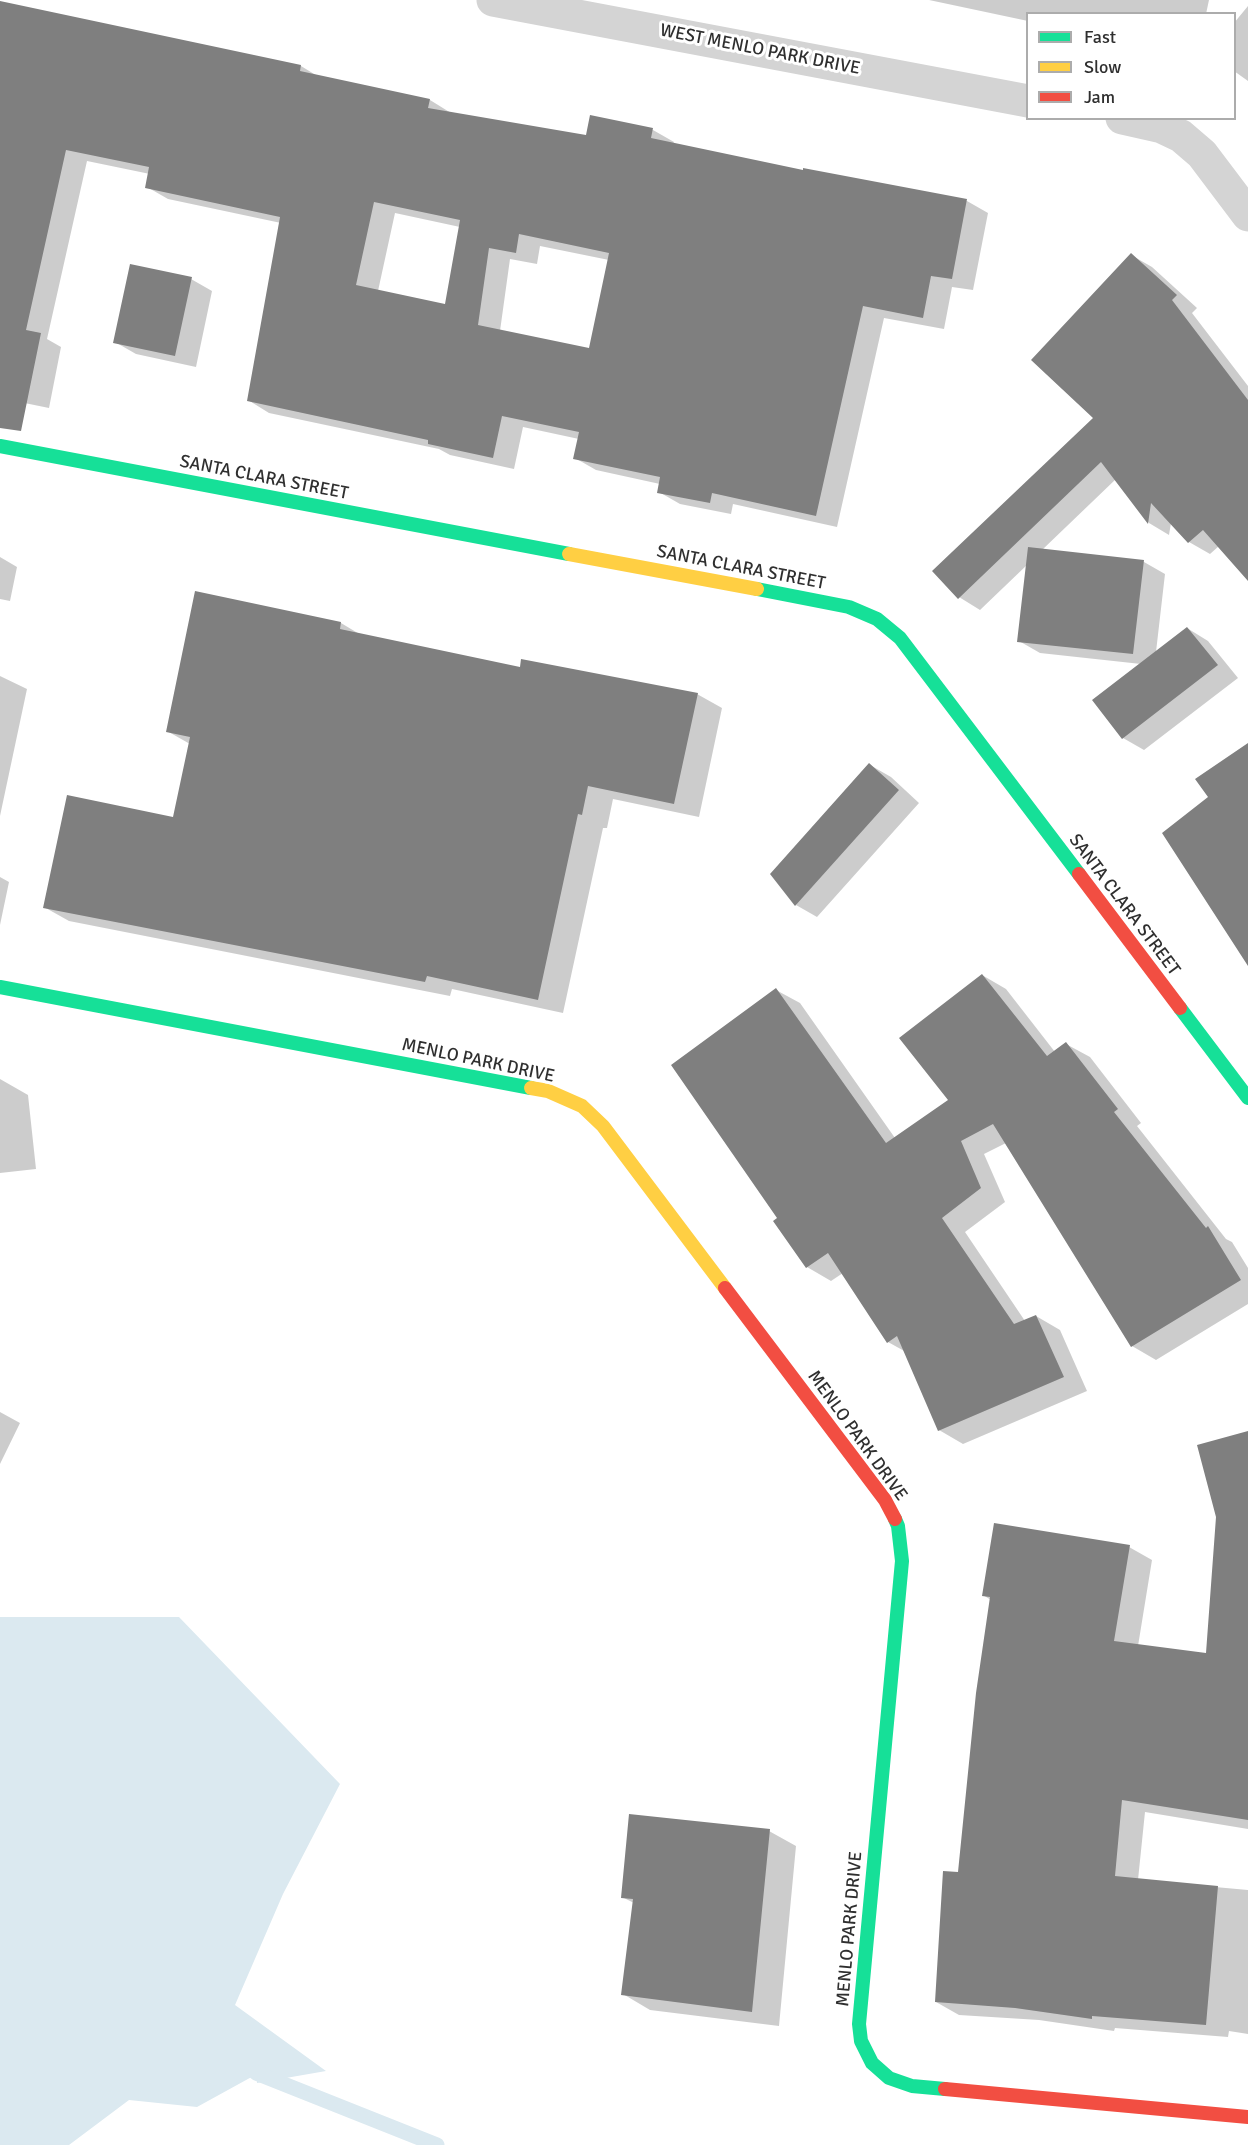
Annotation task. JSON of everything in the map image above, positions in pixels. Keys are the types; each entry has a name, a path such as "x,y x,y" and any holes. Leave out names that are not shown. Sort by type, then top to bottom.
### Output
{"street":[{"name":"WEST MENLO PARK DRIVE","path":"493,0 1026,101"},
{"path":"1131,120 1162,127 1182,136 1202,154 1248,215"},
{"name":"SANTA CLARA STREET","path":"0,446 849,607 877,619 900,638 1248,1098"},
{"name":"MENLO PARK DRIVE","path":"0,987 548,1091 582,1106 603,1126 885,1500 898,1526 902,1561 859,2024 861,2041 872,2063 889,2078 912,2086 1248,2117"}],"shaded area":[{"path":"0,1617 179,1617 340,1784 283,1894 235,2005 326,2071 257,2083 257,2074 197,2107 129,2100 69,2145 0,2145"}],"building":[{"path":"0,1 301,65 300,71 430,99 428,108 586,135 590,115 653,128 651,138 803,170 803,168 967,199 952,279 931,276 923,318 863,306 816,516 712,493 710,503 657,493 660,477 573,459 579,432 502,416 493,458 428,444 428,440 247,401 280,217 145,188 149,167 66,150 26,330 41,333 21,431 0,428","holes":["374,202 460,220 445,304 356,285","519,234 609,253 589,348 478,325 489,248 516,253"]},
{"path":"1131,253 1177,295 1172,300 1248,400 1248,581 1203,530 1188,543 1151,503 1148,524 1101,462 958,599 932,571 1093,418 1031,360"},
{"path":"130,264 192,277 175,356 113,343"},
{"path":"1028,547 1144,560 1133,654 1017,642"},
{"path":"195,591 341,622 340,629 520,667 521,659 698,693 674,804 588,786 582,815 578,814 538,1000 427,976 425,982 43,908 67,795 173,817 190,737 166,732"},
{"path":"1187,627 1218,665 1122,739 1092,700"},
{"path":"1248,743 1248,966 1162,833 1208,797 1195,779"},
{"path":"869,763 899,790 795,906 770,874"},
{"path":"982,974 1047,1056 1066,1042 1118,1109 1114,1112 1206,1228 1208,1226 1241,1280 1131,1347 993,1124 961,1141 981,1188 942,1218 1014,1324 1036,1315 1064,1377 938,1431 897,1336 887,1343 828,1253 806,1268 773,1221 777,1218 671,1065 776,988 886,1143 948,1100 899,1038"},
{"path":"1248,1431 1248,1820 1122,1800 1115,1876 1218,1886 1206,2025 1092,2016 1092,2019 1015,2008 935,2002 943,1871 958,1872 976,1693 990,1597 982,1596 994,1523 1130,1545 1114,1641 1206,1653 1216,1517 1197,1445"},
{"path":"629,1814 770,1829 752,2012 621,1995 633,1899 621,1898"}],"waterway":[{"path":"256,2073 437,2145"}],"traffic: fast":[{"path":"0,446 569,554"},
{"path":"757,589 849,607 877,619 900,638 1079,874"},
{"path":"0,987 531,1088"},
{"path":"1180,1008 1248,1098"},
{"path":"895,1519 898,1526 902,1561 859,2024 861,2041 872,2063 889,2078 912,2086 945,2089"}],"traffic: slow":[{"path":"569,554 757,589"},
{"path":"531,1088 548,1091 582,1106 603,1126 725,1288"}],"traffic: jam":[{"path":"1079,874 1180,1008"},
{"path":"725,1288 885,1500 895,1519"},
{"path":"945,2089 1248,2117"}]}
